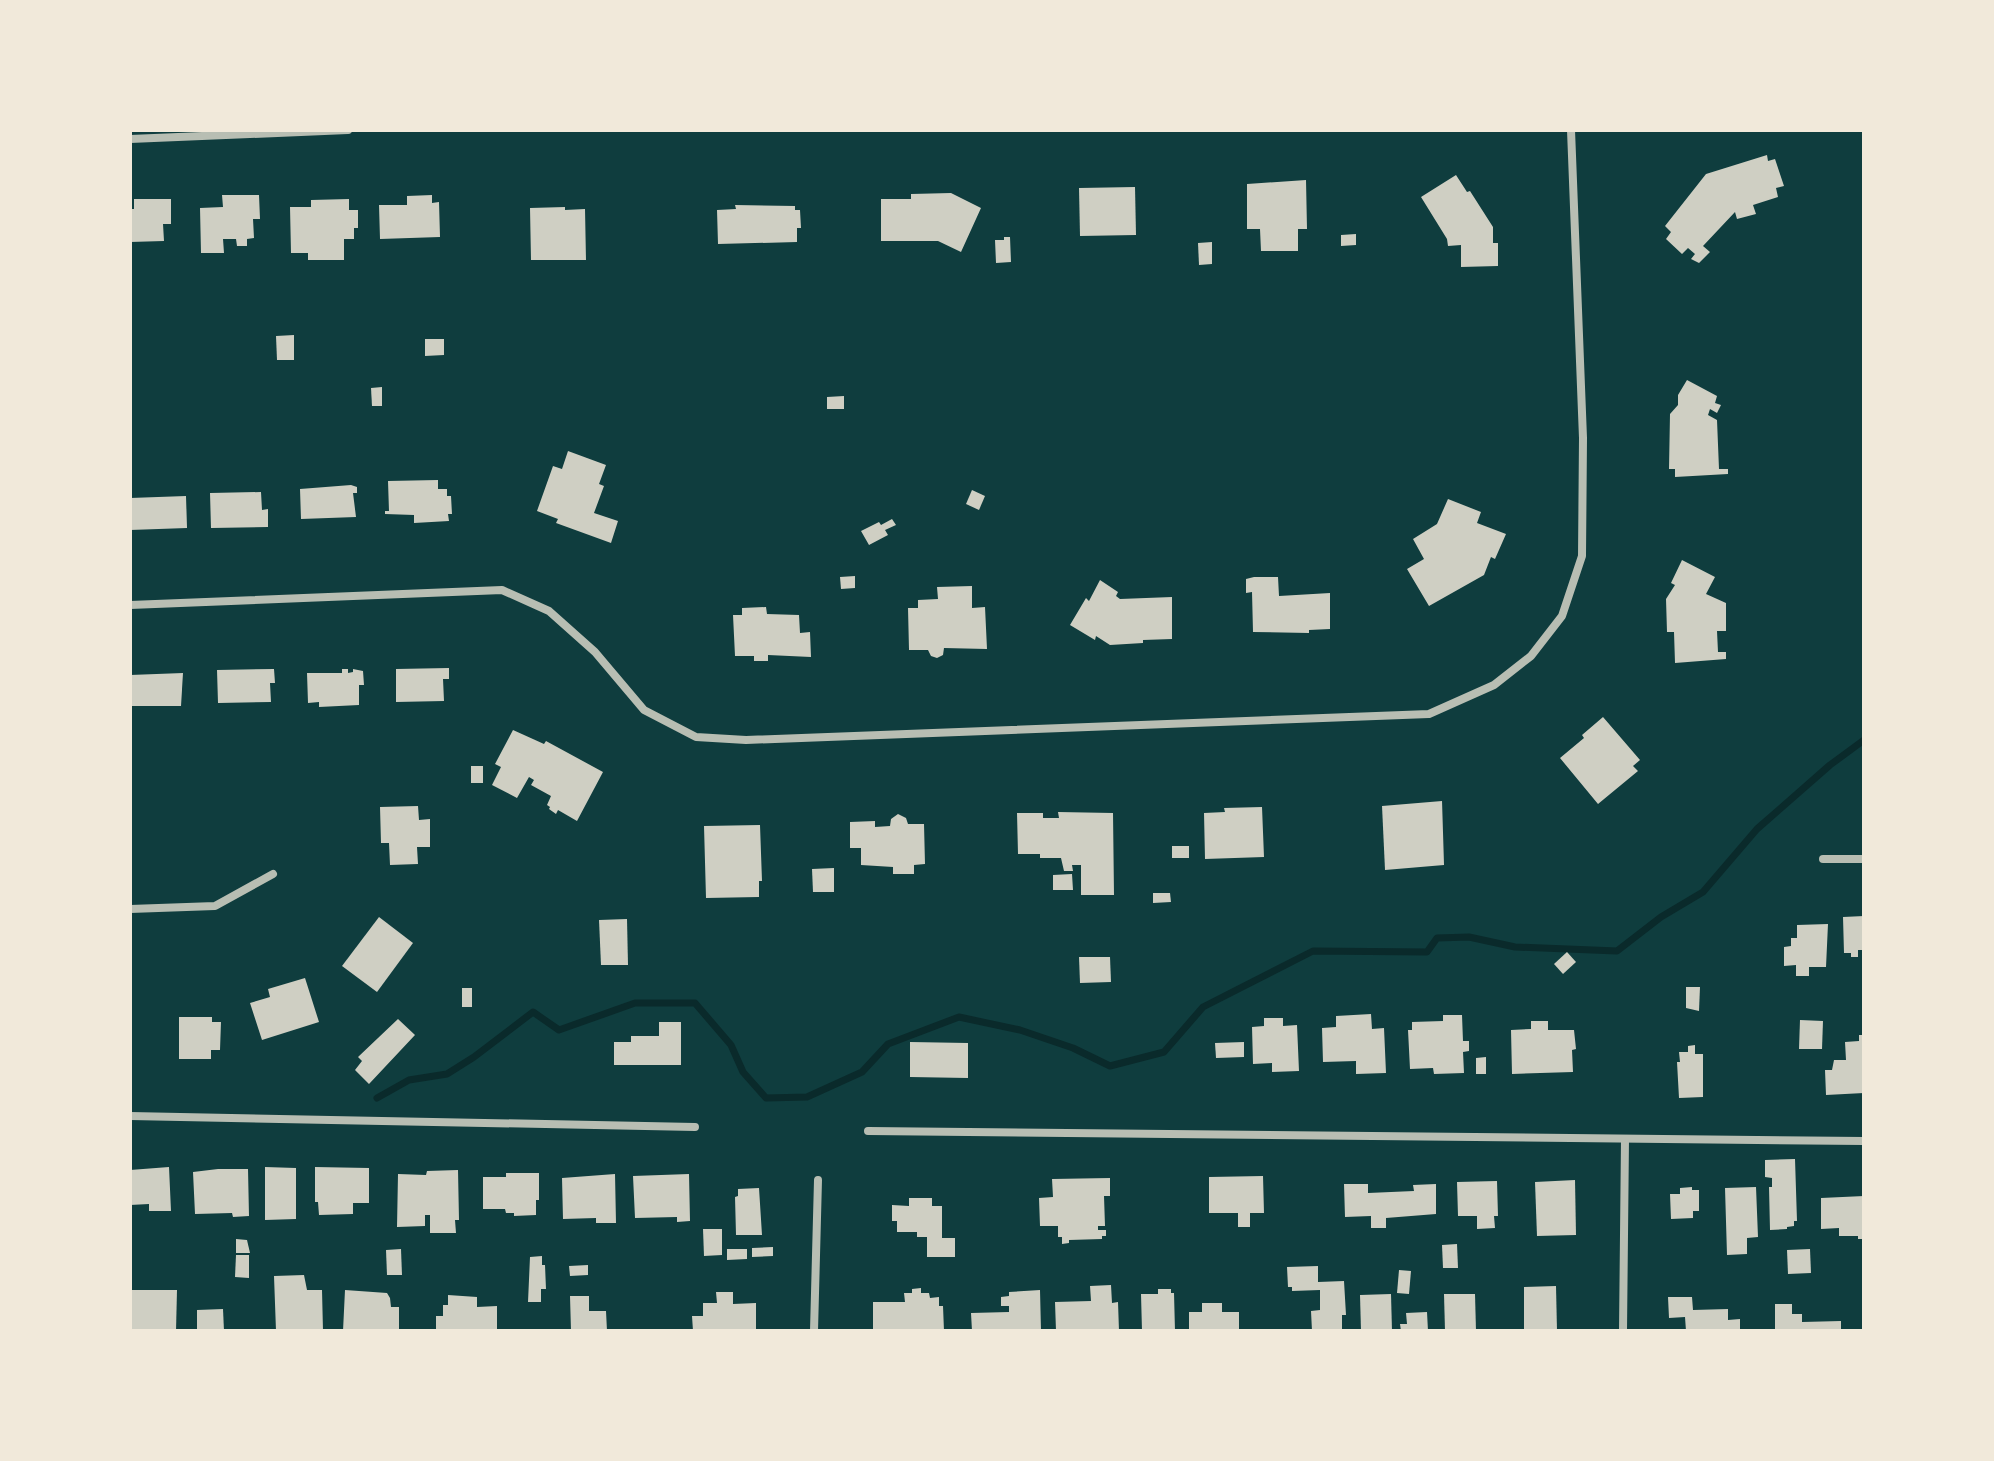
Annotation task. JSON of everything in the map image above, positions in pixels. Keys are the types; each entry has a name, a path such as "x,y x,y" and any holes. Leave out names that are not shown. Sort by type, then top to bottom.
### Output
{"street":[{"path":"130,139 348,130"},
{"path":"130,605 502,590 549,611 595,652 644,710 696,737 746,740 1429,714 1494,685 1531,656 1562,616 1582,556 1583,438 1571,130"},
{"path":"1823,859 1864,859"},
{"path":"130,909 215,906 273,874"},
{"path":"130,1116 695,1127"},
{"path":"868,1131 1864,1141"},
{"path":"1623,1331 1625,1139"},
{"path":"814,1331 818,1180"}],"building":[{"path":"1767,155 1768,161 1775,159 1784,186 1776,188 1778,197 1753,205 1756,214 1737,219 1735,212 1703,246 1710,252 1699,263 1691,259 1695,254 1688,248 1682,254 1666,239 1671,232 1665,226 1706,174"},
{"path":"1456,175 1493,227 1493,243 1498,243 1498,266 1461,267 1461,245 1448,246 1447,239 1421,197"},
{"path":"1306,180 1307,229 1298,229 1298,251 1261,251 1260,229 1247,229 1247,184"},
{"path":"1135,187 1136,235 1080,236 1079,188"},
{"path":"951,193 981,208 961,252 938,241 881,241 881,199 911,199 911,194"},
{"path":"222,195 259,195 260,219 253,219 254,238 247,239 247,246 237,246 236,239 223,239 224,253 201,253 200,208 223,207"},
{"path":"432,195 432,203 439,202 440,237 380,239 379,205 407,205 407,196"},
{"path":"134,199 171,199 171,224 163,224 164,241 130,242 130,209 134,209"},
{"path":"349,199 349,210 358,210 358,228 354,228 354,239 344,239 344,260 308,260 308,253 291,253 290,207 311,207 311,200"},
{"path":"735,205 795,206 795,210 800,210 801,228 797,228 797,242 718,244 717,210 736,209"},
{"path":"565,207 565,210 585,209 586,260 531,260 530,208"},
{"path":"1356,234 1356,245 1341,246 1341,235"},
{"path":"1004,237 1010,237 1011,262 996,263 995,240 1004,240"},
{"path":"1212,242 1212,264 1199,265 1198,243"},
{"path":"294,335 294,360 277,360 276,336"},
{"path":"425,339 444,339 444,355 425,356"},
{"path":"1687,380 1717,396 1715,403 1721,405 1717,413 1710,409 1708,415 1717,420 1719,469 1728,469 1728,474 1675,477 1675,469 1669,469 1670,414 1678,405 1678,395"},
{"path":"382,387 382,406 372,406 371,388"},
{"path":"844,396 844,409 827,409 827,397"},
{"path":"568,451 606,465 599,484 604,486 594,513 618,521 611,543 556,523 558,519 537,511 553,466 562,469"},
{"path":"438,480 438,489 447,489 447,496 451,496 452,514 448,514 449,521 414,523 414,515 385,514 389,511 388,481"},
{"path":"357,487 357,493 353,493 356,517 301,519 300,489"},
{"path":"972,490 985,496 979,510 966,504"},
{"path":"261,492 262,510 268,509 268,527 211,528 210,493"},
{"path":"186,496 187,528 130,530 130,498"},
{"path":"1448,499 1481,512 1477,523 1506,534 1484,575 1429,606 1407,569 1424,559 1413,539 1437,524"},
{"path":"892,519 896,525 885,530 888,535 869,545 861,531"},
{"path":"1682,560 1715,577 1706,594 1726,603 1726,631 1717,631 1718,652 1726,652 1726,659 1675,663 1674,632 1667,632 1666,599 1675,585 1671,583"},
{"path":"855,576 855,588 841,589 840,577"},
{"path":"1278,577 1279,596 1330,593 1330,629 1309,630 1309,633 1253,632 1252,592 1246,593 1246,579"},
{"path":"1100,580 1118,592 1116,596 1120,599 1172,597 1172,639 1110,645 1070,625 1086,598 1089,601"},
{"path":"972,586 972,608 985,607 987,649 944,648 943,655 937,658 931,656 928,650 909,650 908,608 918,608 918,600 938,599 937,587"},
{"path":"766,607 767,614 799,615 800,633 810,632 811,657 768,655 768,661 754,661 754,656 735,656 733,615 742,615 742,608"},
{"path":"449,668 449,679 443,679 444,701 396,702 396,669"},
{"path":"274,669 275,683 270,683 271,702 218,703 217,670"},
{"path":"342,669 348,669 348,673 353,669 363,671 364,685 359,685 359,705 319,707 319,702 308,703 307,673 342,673"},
{"path":"183,673 181,706 130,706 130,675"},
{"path":"1603,717 1640,760 1633,766 1638,771 1598,804 1560,758"},
{"path":"513,730 544,744 546,741 603,772 577,821 558,810 556,814 549,809 547,805 551,796 531,785 534,780 529,777 517,798 492,785 501,767 495,764"},
{"path":"471,766 483,766 483,783 471,783"},
{"path":"1442,801 1444,865 1385,870 1382,806"},
{"path":"418,806 419,820 430,819 430,847 417,847 418,864 390,865 389,843 381,843 380,807"},
{"path":"1262,807 1264,857 1205,859 1204,813 1225,812 1224,808"},
{"path":"1058,812 1113,813 1114,895 1081,895 1081,865 1072,865 1073,871 1064,871 1061,858 1018,854 1017,813 1043,813 1043,818 1059,818"},
{"path":"898,814 906,818 908,824 924,824 925,864 914,865 914,874 893,874 893,867 861,865 861,848 850,848 850,822 875,821 875,827 890,826 891,819"},
{"path":"760,825 762,881 759,881 759,897 706,898 704,826"},
{"path":"1172,846 1189,846 1189,858 1172,858"},
{"path":"834,868 834,892 813,892 812,869"},
{"path":"1072,874 1073,890 1053,890 1053,875"},
{"path":"1153,893 1170,893 1171,902 1153,903"},
{"path":"1864,916 1864,950 1858,950 1858,957 1851,957 1851,953 1844,953 1843,917"},
{"path":"379,917 413,943 377,992 342,966"},
{"path":"627,919 628,965 601,965 599,920"},
{"path":"1828,924 1826,967 1809,967 1809,976 1796,976 1796,965 1784,966 1784,947 1791,946 1791,938 1797,938 1797,925"},
{"path":"1567,952 1576,962 1563,974 1554,964"},
{"path":"1079,957 1110,957 1111,982 1080,983"},
{"path":"305,978 319,1022 262,1040 250,1003 270,997 268,989"},
{"path":"1686,987 1700,987 1699,1011 1686,1008"},
{"path":"462,988 472,988 472,1007 462,1007"},
{"path":"1371,1014 1372,1029 1384,1028 1386,1073 1356,1074 1356,1061 1323,1062 1322,1028 1336,1027 1336,1016"},
{"path":"1443,1015 1462,1015 1463,1041 1469,1041 1469,1051 1463,1052 1464,1073 1434,1074 1433,1068 1410,1069 1408,1030 1412,1030 1412,1022 1443,1021"},
{"path":"179,1017 212,1017 212,1022 221,1022 220,1050 211,1050 211,1059 179,1059"},
{"path":"1264,1018 1283,1018 1283,1026 1297,1025 1299,1071 1272,1072 1272,1063 1253,1064 1252,1027 1264,1026"},
{"path":"398,1019 415,1035 369,1084 355,1070 362,1061 358,1057"},
{"path":"1800,1020 1823,1021 1822,1049 1799,1049"},
{"path":"1531,1021 1548,1021 1548,1030 1574,1030 1576,1049 1572,1050 1573,1072 1512,1074 1511,1030 1531,1029"},
{"path":"659,1022 681,1022 681,1065 614,1065 614,1042 631,1042 631,1036 659,1036"},
{"path":"1859,1035 1864,1035 1864,1093 1826,1095 1825,1070 1832,1070 1834,1060 1846,1060 1845,1042 1859,1041"},
{"path":"910,1042 968,1043 968,1078 910,1077"},
{"path":"1244,1042 1244,1057 1216,1058 1215,1043"},
{"path":"1695,1045 1695,1054 1703,1054 1703,1097 1679,1098 1679,1052 1688,1052 1688,1046"},
{"path":"1486,1057 1486,1074 1476,1074 1476,1058"},
{"path":"1795,1159 1797,1221 1787,1229 1770,1230 1769,1187 1772,1187 1772,1178 1765,1177 1765,1160"},
{"path":"169,1167 171,1211 149,1211 149,1204 130,1205 130,1170"},
{"path":"265,1167 296,1168 296,1219 265,1220"},
{"path":"315,1167 369,1168 369,1203 353,1203 353,1214 319,1215 318,1202 315,1202"},
{"path":"248,1169 249,1216 195,1214 193,1172"},
{"path":"458,1170 459,1220 455,1220 456,1233 430,1233 430,1215 425,1215 425,1226 397,1227 398,1174 426,1175 427,1171"},
{"path":"506,1173 539,1173 536,1215 514,1216 514,1213 506,1213 505,1209 483,1209 483,1177 506,1177"},
{"path":"615,1174 616,1223 596,1223 596,1218 563,1219 562,1178"},
{"path":"689,1174 690,1221 677,1222 677,1217 635,1218 633,1176"},
{"path":"1263,1176 1264,1213 1250,1213 1250,1227 1238,1227 1238,1213 1209,1213 1209,1177"},
{"path":"1110,1178 1110,1196 1104,1196 1105,1226 1098,1226 1098,1230 1106,1230 1106,1236 1102,1239 1069,1240 1069,1243 1062,1244 1058,1226 1040,1226 1039,1198 1053,1197 1052,1179"},
{"path":"1575,1180 1576,1235 1537,1236 1535,1182"},
{"path":"1497,1181 1498,1216 1494,1216 1495,1228 1477,1229 1477,1216 1458,1216 1457,1182"},
{"path":"1344,1184 1368,1184 1368,1193 1414,1191 1413,1185 1436,1184 1436,1214 1386,1218 1386,1228 1371,1228 1371,1216 1345,1217"},
{"path":"1692,1187 1692,1190 1699,1190 1699,1211 1693,1211 1693,1218 1671,1219 1670,1194 1680,1194 1680,1188"},
{"path":"1756,1187 1758,1237 1747,1238 1747,1254 1727,1255 1725,1188"},
{"path":"759,1188 762,1235 736,1235 735,1197 738,1196 738,1189"},
{"path":"1864,1196 1864,1239 1839,1236 1839,1228 1821,1229 1821,1198"},
{"path":"909,1198 932,1198 932,1206 942,1206 942,1238 955,1238 955,1257 927,1257 927,1237 917,1237 917,1232 897,1232 897,1221 892,1221 892,1205 909,1206"},
{"path":"703,1229 722,1229 722,1255 704,1256"},
{"path":"236,1239 247,1240 250,1253 236,1253"},
{"path":"1457,1244 1458,1268 1443,1268 1442,1245"},
{"path":"773,1247 773,1256 752,1257 752,1248"},
{"path":"401,1249 402,1275 387,1275 386,1250"},
{"path":"727,1249 747,1249 747,1259 727,1260"},
{"path":"1810,1249 1811,1273 1788,1274 1787,1250"},
{"path":"236,1255 249,1255 249,1278 235,1277"},
{"path":"542,1256 546,1289 541,1289 541,1302 528,1302 530,1257"},
{"path":"588,1265 588,1275 570,1276 569,1266"},
{"path":"1318,1266 1318,1282 1344,1281 1346,1315 1342,1315 1342,1331 1312,1331 1311,1311 1320,1310 1320,1290 1292,1291 1292,1287 1288,1287 1287,1267"},
{"path":"1399,1270 1411,1271 1409,1294 1397,1293"},
{"path":"304,1275 307,1290 322,1290 323,1331 276,1331 274,1276"},
{"path":"1111,1285 1112,1303 1118,1302 1119,1331 1056,1331 1055,1302 1091,1301 1090,1286"},
{"path":"1556,1286 1557,1331 1524,1331 1524,1287"},
{"path":"921,1288 921,1293 929,1293 930,1298 939,1297 939,1306 943,1306 944,1331 873,1331 873,1302 905,1302 904,1293"},
{"path":"1158,1289 1171,1289 1174,1293 1175,1331 1142,1331 1141,1294 1158,1294"},
{"path":"130,1290 177,1290 176,1331 130,1331"},
{"path":"345,1290 387,1293 391,1307 399,1307 399,1331 343,1331"},
{"path":"1040,1290 1041,1331 972,1331 971,1313 1009,1312 1009,1306 1001,1306 1001,1297 1009,1296 1009,1292"},
{"path":"716,1292 733,1292 733,1304 756,1303 756,1331 693,1331 692,1316 703,1316 703,1303 717,1303"},
{"path":"1391,1294 1392,1331 1361,1331 1360,1295"},
{"path":"1444,1294 1475,1294 1476,1331 1445,1331"},
{"path":"448,1295 477,1297 477,1307 497,1306 497,1331 436,1329 436,1316 443,1316 443,1305 448,1305"},
{"path":"570,1296 589,1296 589,1311 606,1311 607,1331 571,1331"},
{"path":"1668,1297 1692,1297 1693,1310 1728,1309 1728,1320 1740,1319 1740,1331 1686,1331 1685,1317 1669,1318"},
{"path":"1202,1303 1222,1303 1222,1312 1239,1312 1239,1331 1189,1331 1189,1312 1202,1312"},
{"path":"1775,1304 1792,1304 1792,1314 1802,1314 1802,1322 1841,1321 1841,1331 1775,1331"},
{"path":"223,1309 224,1331 197,1331 197,1310"},
{"path":"1427,1312 1428,1331 1401,1331 1400,1324 1407,1324 1406,1313"}],"waterway":[{"path":"377,1098 409,1080 447,1074 533,1012 559,1030 635,1003 695,1003 731,1045 743,1072 766,1098 807,1097 862,1072 888,1044 959,1017 1020,1030 1073,1048 1110,1066 1164,1052 1203,1007 1313,951 1427,952 1437,938 1469,937 1515,947 1617,951 1661,917 1703,892 1757,829 1830,765 1864,740"}]}
